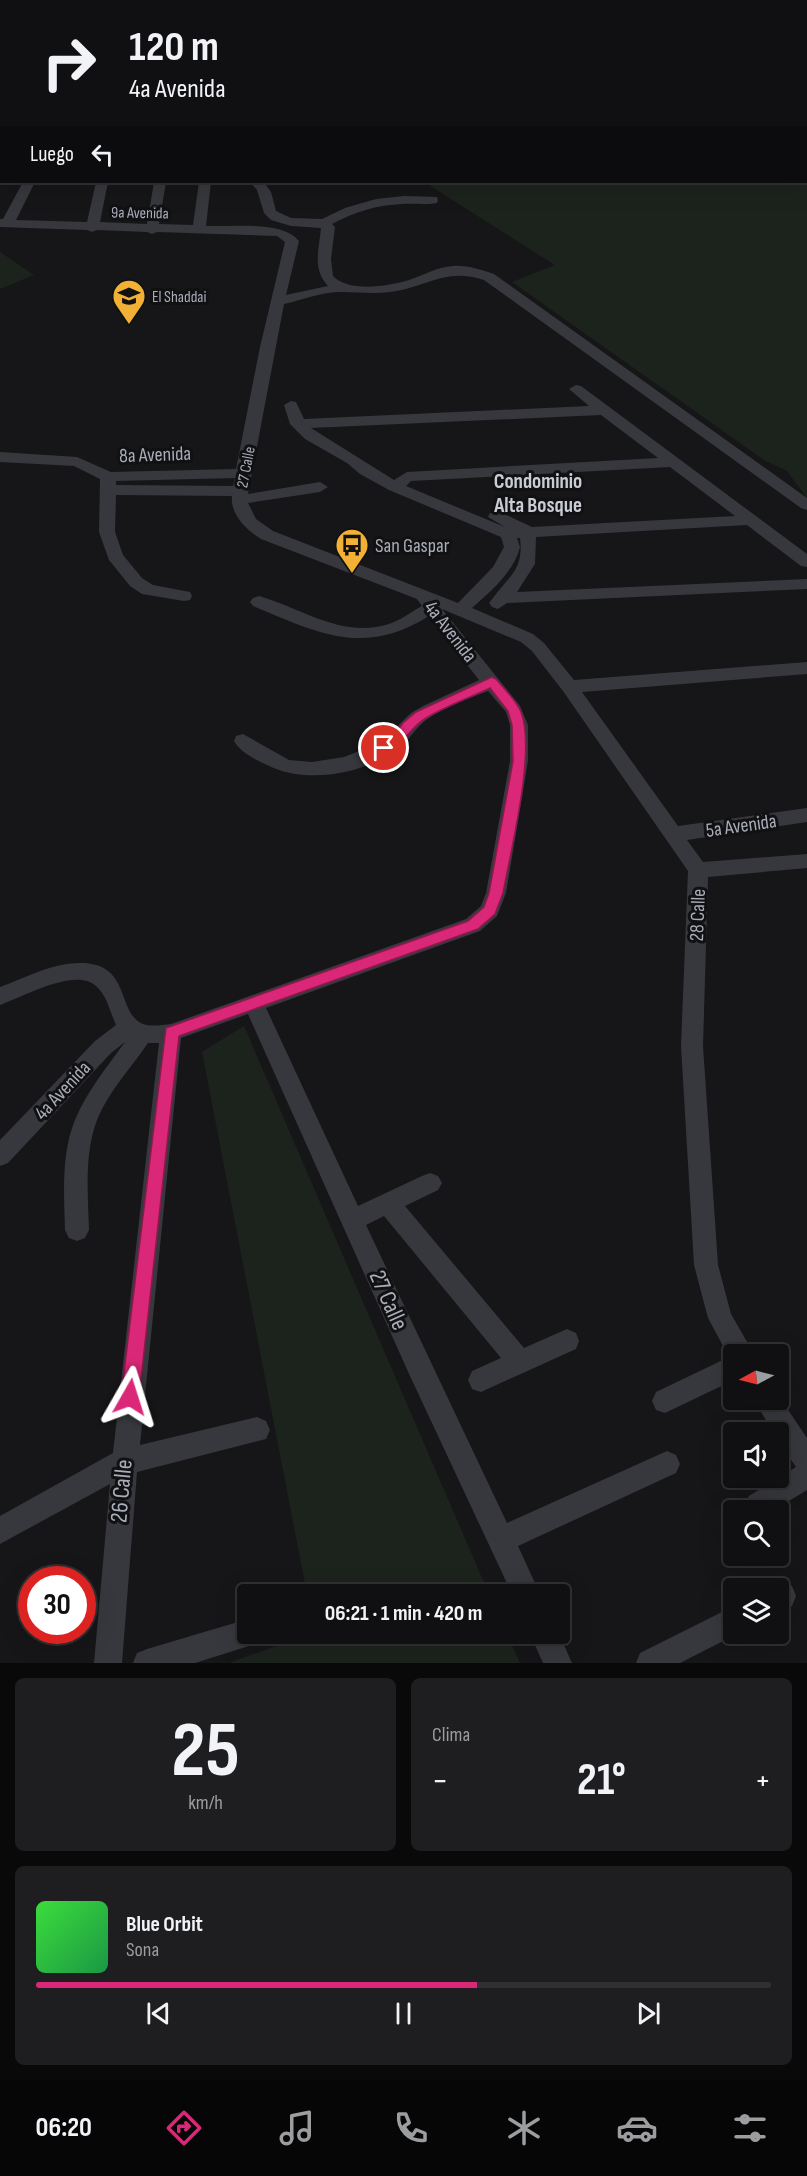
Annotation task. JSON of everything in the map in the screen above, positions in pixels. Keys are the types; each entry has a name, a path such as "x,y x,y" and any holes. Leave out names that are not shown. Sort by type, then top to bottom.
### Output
{"street":[{"path":"3,224 28,183"},
{"path":"92,228 102,183"},
{"path":"152,230 160,183"},
{"path":"199,230 205,183"},
{"path":"258,183 265,188 270,213 276,218 289,221 324,223 352,210 380,203 411,198 432,200"},
{"path":"324,223 328,227 325,270 333,284"},
{"name":"9a Avenida","path":"3,224 279,232"},
{"name":"27 Calle","path":"279,232 291,241 267,347 239,496 247,519 261,532 427,601"},
{"path":"280,295 333,284 347,290 411,284 453,270 470,270 489,277 807,505"},
{"path":"576,390 807,562"},
{"path":"291,405 298,424 310,436 375,476 401,482 527,531"},
{"path":"298,424 603,410"},
{"name":"8a Avenida","path":"0,457 77,462 108,483 239,496 320,488"},
{"path":"401,482 674,462"},
{"name":"8a Avenida","path":"108,483 244,473"},
{"path":"401,482 507,534 527,531 753,520"},
{"path":"108,483 107,532 115,556 136,582 148,590 184,596"},
{"path":"484,619 523,572 531,553 527,531"},
{"path":"461,609 485,585 510,554 512,546 507,534"},
{"path":"501,598 807,584"},
{"path":"259,602 340,633 367,633 391,630 427,601"},
{"name":"28 Calle","path":"427,601 461,609 527,638 538,646 675,834 698,870 692,1046 706,1265 720,1317 735,1344"},
{"name":"4a Avenida","path":"0,1156 103,1047 135,1031 171,1033 254,1004 473,925 490,910 496,893 519,761 520,737 514,710 458,644 427,601"},
{"path":"569,687 807,668"},
{"path":"243,741 264,755 288,766 316,769 348,762 372,754 395,742 407,726 420,716 492,682"},
{"name":"5a Avenida","path":"675,834 807,815"},
{"path":"698,870 807,861"},
{"path":"3,991 62,974 85,971 104,979 135,1031 82,1132 76,1187 77,1230"},
{"name":"27 Calle","path":"254,1004 521,1584"},
{"name":"26 Calle","path":"108,1663 123,1462 171,1033"},
{"path":"352,1220 430,1183"},
{"path":"388,1203 520,1362"},
{"path":"481,1380 567,1341"},
{"path":"665,1401 723,1372"},
{"path":"774,1410 807,1461"},
{"path":"0,1532 123,1462 257,1430"},
{"path":"500,1540 667,1464"},
{"path":"766,1500 807,1476"},
{"path":"650,1663 723,1626"},
{"path":"147,1663 237,1636"},
{"path":"549,1644 558,1663"}],"shaded area":[{"path":"426,183 807,183 807,498 787,471 764,460 512,282 555,265"},
{"path":"0,252 34,275 0,289"},
{"path":"244,1026 485,1584 305,1584 202,1052"},
{"path":"278,1644 511,1644 520,1663 229,1663"}],"place":[{"name":"El Shaddai","path":"129,325"},
{"name":"San Gaspar","path":"352,574"}],"district":[{"name":"Condominio Alta Bosque","path":"538,493"}],"route":[{"path":"130,1397 171,1033 473,925 490,910 496,893 519,761 519,725 514,710 492,682 420,716 407,726 395,742 384,748"}]}
